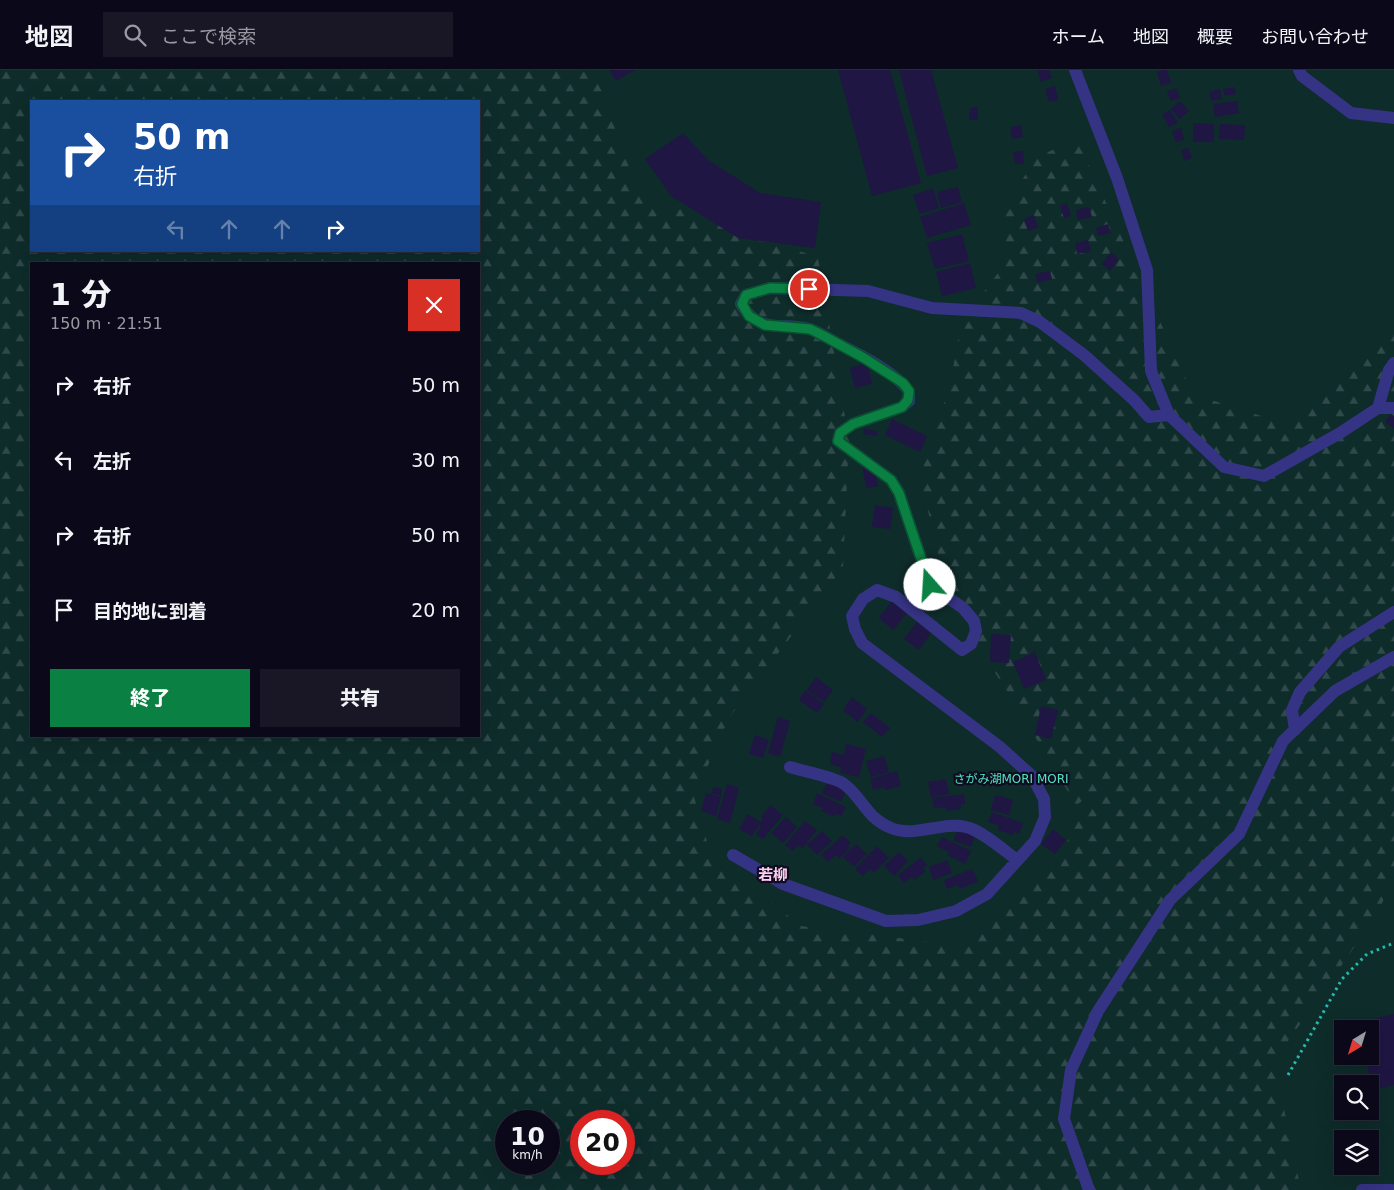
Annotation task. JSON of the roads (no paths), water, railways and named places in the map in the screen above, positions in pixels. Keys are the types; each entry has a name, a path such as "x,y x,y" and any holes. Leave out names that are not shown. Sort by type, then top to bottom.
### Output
{"lane":[{"path":"1075,70 1117,178 1147,270 1151,370 1169,415 1224,467 1264,476 1340,433 1378,408 1394,408"},
{"path":"1299,70 1302,76 1351,113 1394,118"},
{"path":"733,855 783,884 886,921 918,920 956,911 986,894 1035,841 1045,817 1044,798 1032,776 1000,747 862,643 855,629 852,616 863,600 877,590 896,597 962,650 971,644 976,631 974,621 964,608 930,585 899,493 891,480 838,441 840,433 853,424 902,407 908,400 909,391 903,383 864,358 810,329 765,325 749,316 742,304 746,295 770,288 868,291 932,308 1021,313 1040,322 1084,355 1134,400 1149,417 1169,415"},
{"path":"1378,408 1389,370 1394,363"},
{"path":"1295,730 1292,710 1300,692 1339,647 1394,612"},
{"path":"1089,1190 1064,1119 1070,1070 1098,1011 1170,900 1239,834 1283,741 1335,691 1394,657"},
{"path":"790,767 843,782 871,816 882,824 894,829 907,831 946,826 967,827 986,837 1017,860"},
{"path":"1362,1190 1392,1190"}],"district":[{"name":"若柳","path":"773,875"}],"park label":[{"name":"さがみ湖MORI MORI","path":"1011,779"}]}
